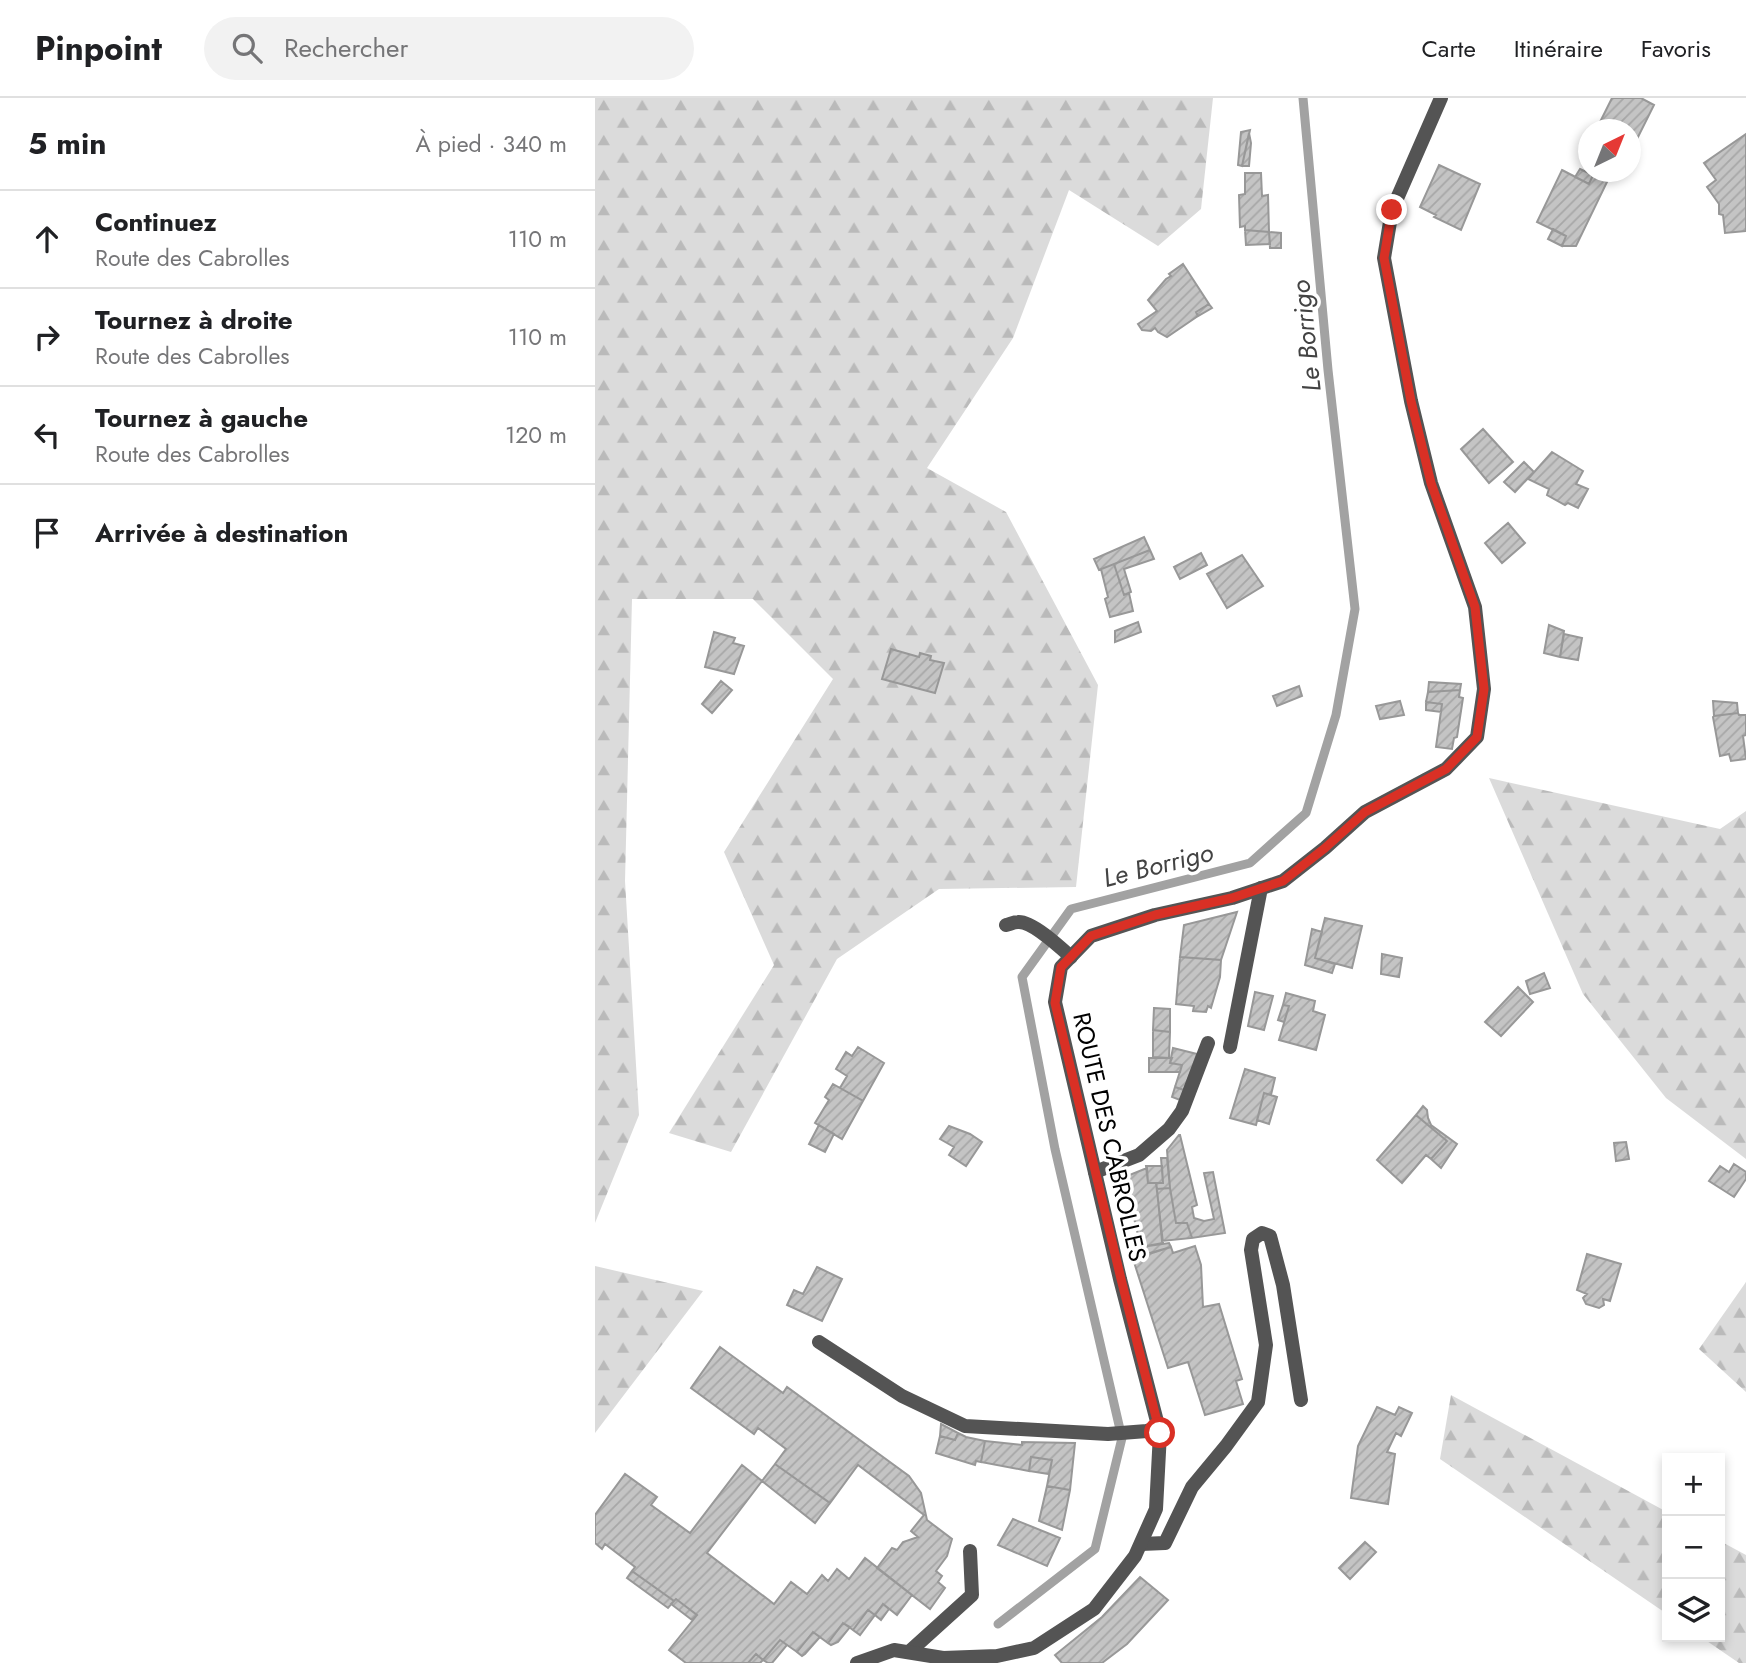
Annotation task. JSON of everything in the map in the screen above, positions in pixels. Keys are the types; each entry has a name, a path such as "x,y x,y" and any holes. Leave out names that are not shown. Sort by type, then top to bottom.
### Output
{"street":[{"name":"ROUTE DES CABROLLES","path":"856,1663 894,1650 939,1661 997,1656 1034,1648 1094,1609 1135,1556 1156,1509 1160,1433 1153,1429 1055,1003 1061,967 1091,936 1155,915 1232,898 1283,881 1365,812 1446,769 1477,737 1484,689 1475,607 1431,483 1411,401 1384,258 1392,210 1441,98"},
{"path":"1230,1047 1261,888"},
{"path":"1006,925 1020,921 1031,926 1071,957"},
{"path":"1095,1172 1139,1155 1169,1129 1182,1111 1208,1043"},
{"path":"1141,1544 1165,1543 1192,1487 1258,1402 1266,1345 1251,1250 1253,1239 1262,1233 1270,1236 1283,1284 1301,1400"},
{"path":"819,1342 902,1396 965,1426 1108,1434 1153,1429"},
{"path":"909,1653 972,1595 970,1552"}],"green space":[{"path":"595,98 1213,98 1201,209 1158,246 1069,190 1013,338 927,468 1006,512 1098,685 1076,887 939,889 837,959 731,1152 669,1133 774,965 724,852 833,679 753,599 632,599 625,881 639,1115 595,1223"},
{"path":"1489,778 1720,829 1746,811 1746,1159 1666,1098 1583,994"},
{"path":"595,1266 703,1291 595,1433"},
{"path":"1746,1282 1746,1392 1699,1349"},
{"path":"1451,1395 1662,1509 1662,1611 1440,1459"},
{"path":"1725,1544 1746,1555 1746,1663 1739,1663 1708,1642 1725,1642"}],"building":[{"path":"1612,98 1641,98 1654,105 1641,131 1641,119 1602,119"},
{"path":"1250,130 1242,166 1238,165 1241,132"},
{"path":"1249,133 1249,166 1242,166"},
{"path":"1746,134 1746,231 1725,233 1719,204 1707,187 1716,180 1704,163"},
{"path":"1439,165 1480,184 1461,230 1420,207"},
{"path":"1562,170 1578,178 1578,182 1607,182 1576,246 1562,246 1566,236 1537,222"},
{"path":"1245,173 1261,173 1262,196 1268,195 1269,232 1245,230 1245,226 1240,227 1239,195 1245,194"},
{"path":"1553,229 1566,236 1562,246 1548,239"},
{"path":"1245,230 1269,232 1270,244 1246,245"},
{"path":"1269,232 1281,233 1281,248 1270,248"},
{"path":"1183,264 1209,304 1196,312 1198,316 1167,337 1155,328 1151,331 1142,330 1138,324 1157,311 1148,300 1171,276 1169,274"},
{"path":"1209,304 1212,308 1198,316 1196,312"},
{"path":"1483,429 1513,462 1489,483 1461,449"},
{"path":"1552,452 1583,471 1576,484 1588,489 1578,508 1568,503 1565,505 1547,495 1549,489 1528,479"},
{"path":"1524,462 1534,472 1515,492 1504,482"},
{"path":"1508,523 1525,543 1502,563 1485,543"},
{"path":"1144,537 1150,550 1099,570 1094,559"},
{"path":"1150,550 1154,559 1124,569 1131,592 1124,595 1114,564"},
{"path":"1201,553 1207,565 1180,579 1174,567"},
{"path":"1242,555 1263,586 1227,608 1207,574"},
{"path":"1114,564 1124,595 1129,593 1133,611 1110,617 1101,569"},
{"path":"1138,622 1141,632 1115,642 1115,631"},
{"path":"1549,625 1564,631 1560,657 1544,653"},
{"path":"714,632 735,638 733,643 744,646 734,674 705,667"},
{"path":"1564,634 1582,638 1578,660 1560,657"},
{"path":"891,649 919,657 920,653 931,656 930,660 944,663 935,693 882,679"},
{"path":"721,681 732,690 712,713 702,704"},
{"path":"1429,682 1461,684 1460,690 1428,692"},
{"path":"1299,686 1302,696 1277,706 1273,696"},
{"path":"1460,690 1459,697 1463,698 1457,737 1454,738 1452,749 1436,747 1442,704 1426,702 1428,692"},
{"path":"1400,701 1404,715 1380,719 1376,706"},
{"path":"1713,701 1737,703 1738,713 1714,716"},
{"path":"1426,702 1442,704 1441,712 1426,710"},
{"path":"1738,713 1746,715 1746,735 1743,736 1746,759 1731,761 1729,754 1720,756 1713,717"},
{"path":"1237,912 1221,960 1180,957 1184,925"},
{"path":"1325,918 1362,926 1352,968 1315,958"},
{"path":"1312,929 1322,932 1315,958 1335,964 1332,973 1305,965"},
{"path":"1382,954 1402,958 1399,977 1381,974"},
{"path":"1180,957 1221,960 1220,977 1211,1008 1208,1006 1206,1012 1193,1011 1194,1006 1176,1004"},
{"path":"1544,973 1550,988 1530,994 1526,981"},
{"path":"1518,987 1533,1002 1501,1036 1485,1022"},
{"path":"1255,992 1273,996 1264,1030 1248,1026"},
{"path":"1286,993 1315,1001 1313,1011 1325,1015 1316,1050 1279,1040 1289,1006 1283,1005"},
{"path":"1283,1005 1289,1006 1284,1022 1278,1020"},
{"path":"1154,1008 1170,1009 1170,1032 1153,1030"},
{"path":"1153,1030 1170,1032 1169,1058 1153,1057"},
{"path":"858,1047 884,1063 863,1101 840,1088 847,1076 836,1069 846,1052 852,1056"},
{"path":"1173,1048 1197,1054 1184,1090 1175,1087 1182,1065 1170,1063"},
{"path":"1149,1058 1172,1058 1170,1063 1182,1065 1180,1072 1149,1072"},
{"path":"1245,1069 1275,1078 1271,1095 1264,1093 1256,1125 1230,1118"},
{"path":"833,1084 863,1101 842,1139 815,1123 829,1100 825,1097"},
{"path":"1175,1087 1184,1090 1180,1100 1172,1097"},
{"path":"1264,1093 1277,1097 1269,1124 1257,1120"},
{"path":"1423,1106 1427,1110 1431,1125 1457,1144 1441,1168 1431,1159 1447,1141 1416,1115"},
{"path":"1416,1115 1447,1141 1431,1159 1426,1155 1402,1183 1377,1160"},
{"path":"819,1125 834,1134 825,1152 809,1144"},
{"path":"949,1126 982,1142 966,1166 949,1155 954,1147 940,1139"},
{"path":"1179,1135 1197,1205 1192,1207 1194,1218 1204,1221 1214,1219 1204,1173 1213,1172 1225,1233 1192,1238 1187,1223 1176,1223 1167,1150"},
{"path":"1626,1142 1629,1159 1616,1161 1614,1143"},
{"path":"1161,1158 1167,1158 1170,1188 1157,1189 1156,1183 1163,1183"},
{"path":"1734,1164 1746,1172 1746,1179 1734,1197 1709,1181 1720,1166 1729,1172"},
{"path":"1146,1166 1162,1166 1163,1183 1148,1183"},
{"path":"1147,1168 1148,1183 1156,1183 1163,1243 1141,1247 1125,1181 1127,1176"},
{"path":"1170,1188 1176,1223 1187,1223 1192,1238 1162,1241 1157,1189"},
{"path":"1169,1243 1171,1247 1143,1255 1141,1247"},
{"path":"1195,1246 1201,1265 1203,1307 1219,1304 1242,1379 1236,1381 1243,1404 1205,1415 1188,1362 1168,1368 1133,1259 1171,1247 1173,1253"},
{"path":"1587,1254 1621,1264 1610,1301 1603,1299 1604,1305 1599,1308 1586,1304 1583,1298 1587,1294 1577,1290"},
{"path":"817,1267 842,1279 822,1321 787,1305 794,1290 803,1294"},
{"path":"720,1347 783,1393 787,1387 909,1476 921,1493 927,1520 952,1539 947,1556 936,1571 942,1576 938,1582 945,1588 930,1609 877,1568 892,1548 897,1550 903,1542 918,1537 911,1531 924,1515 858,1465 830,1503 775,1464 786,1449 758,1428 754,1434 691,1388"},
{"path":"1377,1407 1395,1415 1399,1407 1412,1413 1401,1436 1396,1433 1387,1452 1395,1454 1388,1504 1351,1498 1358,1446"},
{"path":"941,1424 958,1433 955,1440 940,1436"},
{"path":"958,1433 985,1441 981,1462 976,1461 975,1465 936,1453 940,1436 955,1440"},
{"path":"985,1441 1022,1445 1022,1442 1075,1443 1070,1490 1047,1486 1052,1460 1031,1457 1029,1471 981,1462"},
{"path":"1031,1457 1052,1460 1049,1474 1029,1471"},
{"path":"775,1464 830,1503 815,1523 762,1481"},
{"path":"742,1465 762,1481 707,1553 774,1604 791,1582 807,1594 822,1575 828,1581 837,1569 849,1579 865,1558 912,1595 897,1615 883,1604 875,1615 868,1610 853,1630 843,1623 828,1643 813,1632 797,1652 780,1640 763,1660 756,1654 748,1663 686,1663 669,1650 697,1615 632,1571 635,1567 605,1544 602,1549 595,1543 595,1515 625,1474 657,1497 651,1505 690,1533"},
{"path":"1047,1486 1070,1490 1062,1530 1039,1521"},
{"path":"1013,1519 1060,1538 1047,1566 998,1545"},
{"path":"1365,1542 1376,1552 1350,1579 1339,1568"},
{"path":"632,1571 674,1601 668,1608 627,1578"},
{"path":"1140,1577 1168,1600 1127,1644 1102,1663 1062,1663 1055,1655 1102,1617"},
{"path":"676,1599 697,1615 692,1620 671,1604"},
{"path":"883,1604 889,1609 881,1620 875,1615"},
{"path":"868,1610 875,1615 860,1635 853,1630"},
{"path":"843,1623 850,1627 838,1642 831,1645 828,1643"},
{"path":"813,1632 820,1637 802,1656 797,1652"},
{"path":"780,1640 787,1645 772,1663 763,1660"},
{"path":"756,1654 763,1660 760,1663 748,1663"}],"waterway":[{"name":"Le Borrigo","path":"998,1624 1095,1549 1122,1438 1055,1149 1022,977 1071,909 1250,863 1306,813 1336,715 1355,609 1328,370 1303,98"}],"route":[{"path":"1160,1433 1055,1003 1061,967 1091,936 1155,915 1232,898 1283,881 1365,812 1446,769 1477,737 1484,689 1475,607 1431,483 1411,401 1384,258 1392,210"}]}
